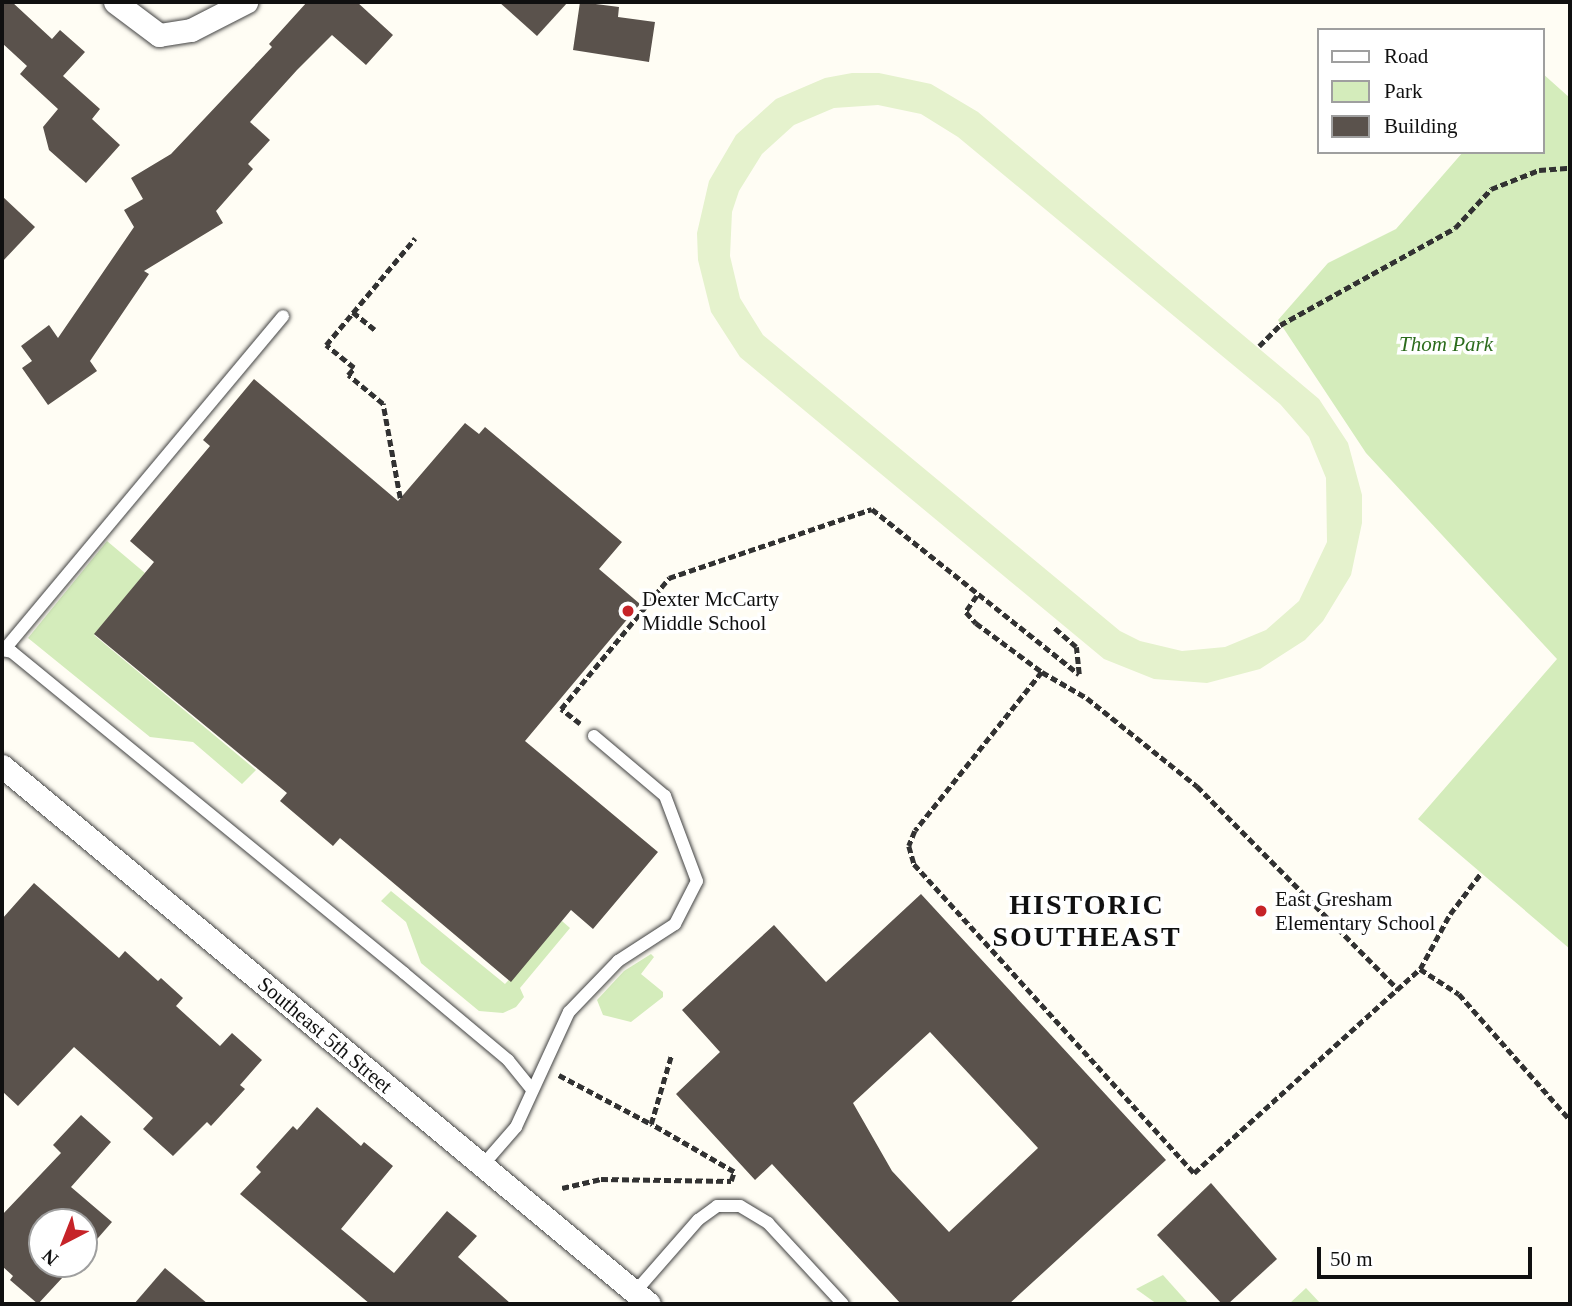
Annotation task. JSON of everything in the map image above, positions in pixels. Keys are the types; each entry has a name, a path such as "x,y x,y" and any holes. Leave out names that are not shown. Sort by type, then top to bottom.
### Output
{"street":[{"path":"115,2 159,35 191,30 246,2"},
{"name":"Southeast 5th Street","path":"2,766 642,1298"}],"lane":[{"path":"283,316 3,650 12,652 143,757 508,1060 531,1090"},
{"path":"482,1166 516,1127 569,1012 618,961 675,924 697,881 665,796 594,736"},
{"path":"642,1298 698,1220 717,1206 740,1206 768,1223 843,1304"}],"path":[{"path":"1259,346 1280,325 1455,228 1491,189 1539,170 1570,168"},
{"path":"400,498 383,404 348,375 354,368 326,345 415,238"},
{"path":"353,312 375,331"},
{"path":"594,736 561,709 669,578 873,509 977,596 1079,674 1076,647 1054,628"},
{"path":"977,596 966,612 976,623 1042,672 1087,698 1197,786 1398,989"},
{"path":"1042,672 915,831 909,846 912,859 937,894 1194,1173 1420,969 1450,914 1481,873"},
{"path":"1420,969 1459,994 1570,1120"},
{"path":"651,1124 671,1056"},
{"path":"546,1058 558,1074 734,1172 732,1181 601,1179 562,1188"}],"green space":[{"path":"852,73 879,73 931,84 978,112 1319,399 1348,443 1362,495 1362,523 1351,575 1323,621 1305,640 1260,669 1207,683 1154,679 1104,659 740,357 711,312 698,260 697,233 709,181 736,135 776,99 825,78","holes":["878,105 921,114 958,137 1280,404 1309,437 1326,478 1327,542 1299,601 1266,630 1225,647 1182,651 1140,641 1120,631 763,335 740,298 730,256 732,212 739,191 762,154 794,125 834,108"]},
{"name":"Thom Park","path":"1544,75 1570,98 1570,949 1418,819 1557,659 1366,453 1278,320 1328,263 1396,229 1461,154 1544,154"},
{"path":"107,541 145,573 94,635 256,770 242,784 193,742 150,737 28,638"},
{"path":"391,891 505,984 562,921 570,928 520,988 524,997 516,1007 503,1013 479,1011 421,963 406,922 381,901"},
{"path":"651,954 654,957 641,974 663,992 663,997 631,1022 603,1015 597,1000 624,971"},
{"path":"1163,1275 1189,1304 1157,1304 1136,1289"},
{"path":"1306,1288 1321,1304 1289,1304"}],"building":[{"path":"2,2 12,2 52,39 60,30 85,52 63,76 100,109 92,119 120,145 86,183 49,150 43,127 58,109 20,74 27,66 2,43"},
{"path":"307,2 357,2 393,35 366,65 332,35 297,70 250,122 270,140 248,164 253,169 216,211 223,223 144,271 149,274 90,361 97,371 48,405 22,368 32,361 21,346 49,325 58,338 134,227 124,210 143,199 131,178 171,154 272,47 269,44"},
{"path":"499,2 568,2 537,36"},
{"path":"580,2 619,7 618,17 655,22 649,62 573,50"},
{"path":"2,196 35,227 2,262"},
{"path":"254,379 398,501 465,423 479,434 485,427 622,542 599,569 640,604 525,741 658,852 593,929 571,910 511,982 340,838 333,846 280,801 287,793 94,634 154,562 130,541 210,446 203,440"},
{"path":"34,883 119,958 125,951 158,981 161,978 183,998 176,1006 220,1046 232,1033 262,1060 240,1085 245,1089 211,1126 207,1122 173,1156 143,1129 153,1118 74,1047 18,1106 2,1091 2,919"},
{"path":"921,894 1166,1160 1009,1304 901,1304 772,1164 755,1180 676,1094 720,1052 682,1010 774,925 826,982","holes":["930,1032 1038,1148 949,1232 892,1171 853,1103"]},
{"path":"317,1107 361,1146 364,1142 393,1166 341,1229 394,1273 447,1211 477,1236 458,1257 511,1304 370,1304 240,1194 261,1172 256,1167 293,1126 297,1130"},
{"path":"81,1115 111,1142 71,1187 96,1208 28,1208 28,1278 62,1278 38,1304 10,1280 13,1276 2,1266 2,1215 61,1153 53,1145"},
{"path":"1211,1183 1277,1259 1228,1304 1222,1304 1157,1235"},
{"path":"98,1210 112,1222 98,1238"},
{"path":"165,1268 208,1304 134,1304"}],"place":[{"name":"Dexter McCarty Middle School","path":"628,611"},
{"name":"East Gresham Elementary School","path":"1261,911"}],"district":[{"name":"HISTORIC SOUTHEAST","path":"1087,921"}]}
